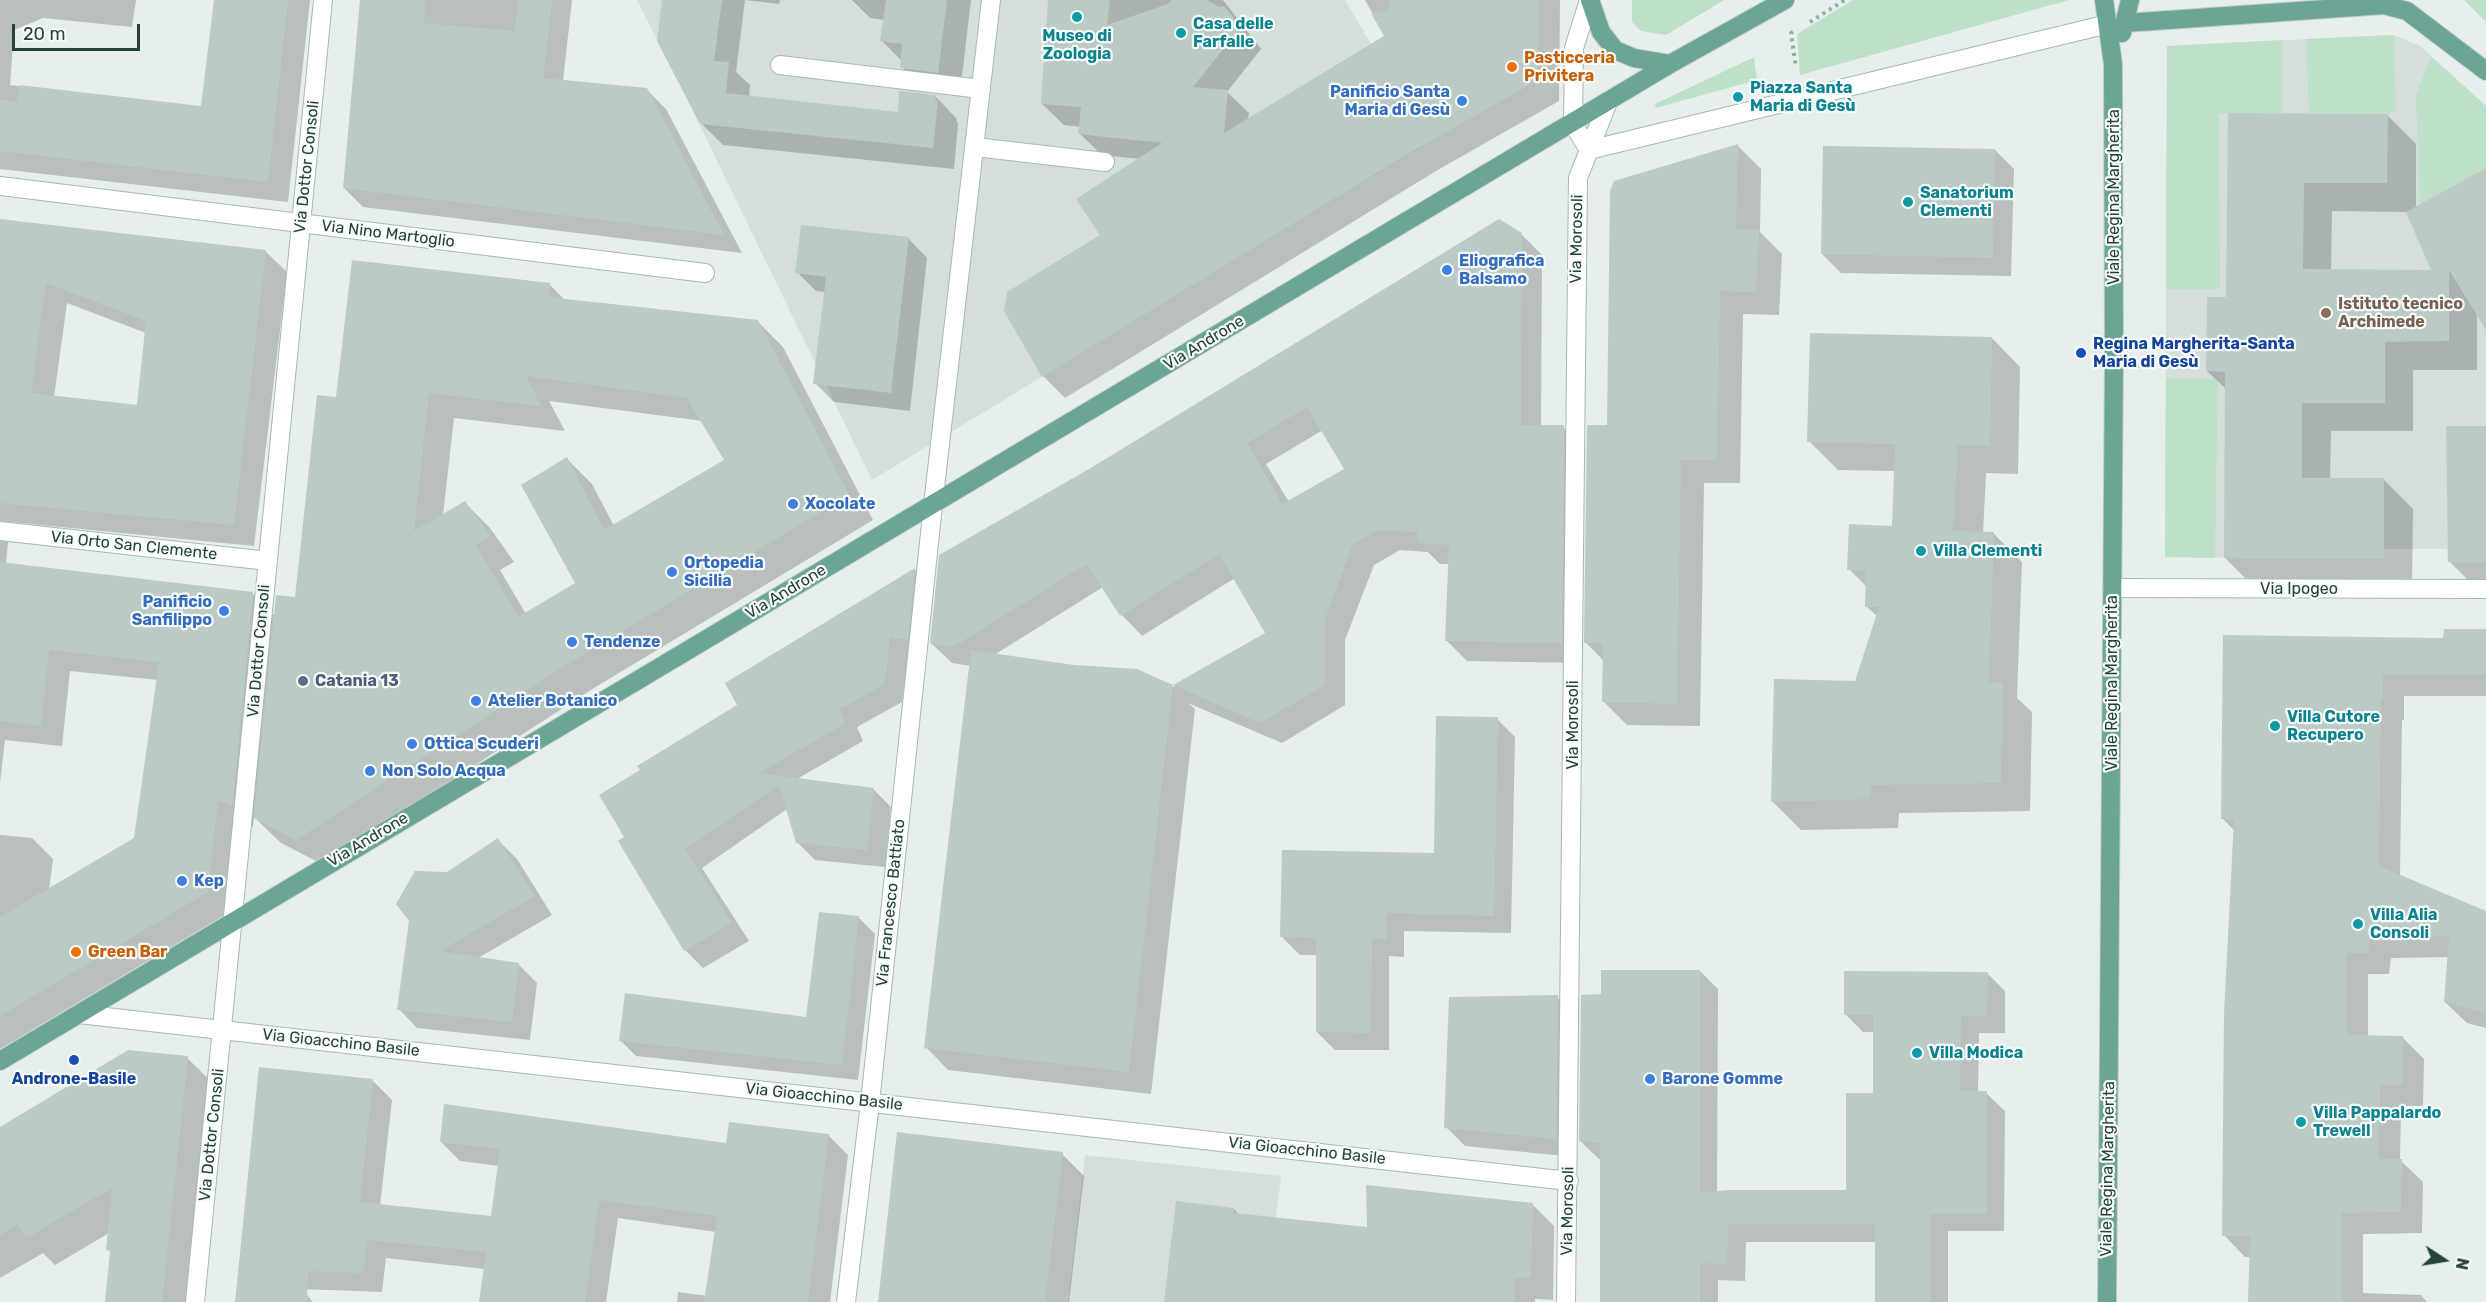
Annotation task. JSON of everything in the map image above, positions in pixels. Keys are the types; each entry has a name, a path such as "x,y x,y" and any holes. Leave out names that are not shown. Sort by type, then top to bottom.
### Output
{"main road":[{"path":"1589,0 1601,32 1616,50 1634,58 1670,64"},
{"name":"Via Androne","path":"0,1061 1670,64 1785,0"},
{"name":"Viale Regina Margherita","path":"2104,0 2116,24 2113,64 2114,374 2107,1302"},
{"path":"2116,24 2130,0"},
{"path":"2116,24 2356,4 2384,5 2407,11 2486,71"}],"street":[{"name":"Via Dottor Consoli","path":"195,1302 323,0"},
{"name":"Via Francesco Battiato","path":"846,1302 870,1103 933,505 991,0"},
{"path":"1589,0 1574,48 1573,124 1588,150 2116,24"},
{"path":"780,65 981,89"},
{"name":"Via Morosoli","path":"1566,1302 1578,178 1608,102"},
{"path":"975,147 1105,162"},
{"name":"Via Nino Martoglio","path":"0,186 705,273"},
{"name":"Via Orto San Clemente","path":"0,531 268,561"},
{"name":"Via Ipogeo","path":"2112,588 2486,589"},
{"name":"Via Gioacchino Basile","path":"79,1014 1569,1180"}],"shaded area":[{"path":"637,0 1345,0 1429,142 872,480"},
{"name":"Istituto tecnico Archimede","path":"2394,35 2420,46 2486,106 2486,562 2448,562 2447,549 2384,549 2384,559 2165,557 2167,46"},
{"path":"1085,1155 1281,1176 1266,1302 1068,1302"}],"green space":[{"path":"1632,0 1724,0 1666,35 1641,31 1632,22"},
{"path":"1853,0 2069,0 1800,75 1797,34"},
{"path":"2464,0 2486,0 2486,22"},
{"path":"2394,35 2396,111 2388,114 2309,113 2306,39"},
{"path":"2282,40 2282,113 2219,114 2220,289 2166,289 2167,46"},
{"path":"2431,56 2486,106 2486,168 2420,205 2416,96"},
{"path":"1754,57 1757,80 1656,108 1655,104"},
{"path":"2166,378 2218,379 2215,558 2165,557"}],"building":[{"path":"214,0 288,0 268,182 0,151 0,99 17,102 19,85 201,106"},
{"path":"360,0 426,0 424,23 515,31 518,0 552,0 543,78 647,88 724,235 343,188"},
{"path":"662,0 722,0 714,61 729,62 726,93 898,112 899,91 936,95 935,100 938,101 933,148 700,124 657,41"},
{"path":"886,0 947,0 938,73 900,68 902,44 880,41"},
{"path":"1048,0 1110,0 1107,25 1168,4 1171,0 1207,0 1219,7 1224,6 1241,27 1193,87 1228,90 1224,133 1384,36 1371,13 1388,10 1389,0 1538,0 1538,80 1415,150 1042,377 1004,311 1007,292 1100,235 1076,199 1162,143 1078,134 1081,107 1041,104"},
{"path":"2228,113 2388,114 2387,183 2304,183 2303,269 2431,270 2406,212 2486,168 2486,330 2449,270 2449,341 2385,342 2385,403 2302,403 2302,478 2384,478 2384,559 2224,558 2225,372 2206,371 2207,297 2226,297"},
{"path":"1738,144 1736,230 1759,229 1756,292 1720,291 1717,460 1681,460 1677,704 1602,702 1603,643 1584,643 1587,425 1607,425 1610,191 1614,181"},
{"name":"Sanatorium Clementi","path":"1823,146 1995,149 1993,258 1821,254"},
{"path":"0,219 266,250 234,525 0,503","holes":["46,283 146,321 137,405 31,393"]},
{"path":"1499,219 1522,233 1521,425 1564,425 1562,643 1445,641 1449,545 1418,543 1417,532 1378,530 1353,544 1325,619 1325,685 1260,723 1173,685 1265,633 1219,554 1120,616 1087,564 953,647 930,643 939,555 1089,469","holes":["1307,407 1344,469 1282,504 1247,443"]},
{"path":"801,225 909,237 891,393 813,384 826,277 795,273"},
{"path":"352,260 550,283 548,297 758,320 849,495 569,663 296,840 254,818 276,595 295,597 317,395 336,397","holes":["526,376 687,398 724,460 604,530 567,457 521,485 575,583 518,617 476,545 490,536 465,501 414,531 429,393 541,406"]},
{"path":"1810,333 1992,337 1990,446 1958,445 1953,531 1994,532 1989,682 2003,682 2001,783 1871,785 1870,799 1771,802 1774,679 1855,681 1879,607 1865,607 1866,570 1847,570 1849,524 1892,526 1895,444 1807,442"},
{"path":"2446,426 2486,426 2486,562 2448,562"},
{"path":"0,562 253,592 232,807 218,800 208,892 0,1016 0,917 134,838 159,662 49,650 41,726 0,721"},
{"path":"915,568 908,640 890,637 885,684 840,709 846,723 759,773 874,788 867,850 796,843 779,785 685,849 732,923 684,951 618,841 624,837 599,795 640,770 637,766 737,705 725,683"},
{"path":"2444,629 2486,629 2486,675 2383,675 2379,866 2486,911 2486,1013 2444,1002 2449,936 2370,937 2368,953 2347,953 2347,1035 2403,1036 2402,1085 2380,1085 2379,1159 2402,1159 2401,1212 2342,1213 2342,1302 2248,1302 2250,1236 2222,1236 2224,1014 2234,819 2221,819 2223,635 2443,638"},
{"path":"971,650 1074,665 1137,669 1173,685 1129,1072 924,1048"},
{"path":"1436,716 1498,717 1494,916 1387,913 1386,939 1372,939 1371,1033 1316,1032 1316,938 1280,937 1282,850 1434,853"},
{"path":"498,838 535,896 440,951 519,963 512,1022 397,1010 409,921 396,904 415,871 447,872"},
{"path":"819,912 859,916 842,1065 619,1041 625,993 806,1017"},
{"path":"1601,970 1700,970 1700,1193 1730,1190 1846,1190 1846,1093 1873,1093 1873,1015 1844,1015 1844,971 1988,972 1987,1016 1961,1016 1960,1091 1987,1091 1987,1214 1930,1214 1931,1302 1875,1302 1875,1224 1728,1224 1727,1264 1700,1263 1700,1302 1600,1302 1600,1143 1579,1141 1581,995 1601,994"},
{"path":"1558,995 1556,1139 1444,1128 1449,997"},
{"path":"128,1050 188,1056 162,1302 105,1302 110,1251 106,1250 112,1188 26,1238 18,1224 0,1235 0,1127"},
{"path":"259,1067 373,1079 360,1202 491,1216 500,1149 440,1142 444,1104 726,1143 729,1122 829,1134 808,1302 704,1302 717,1216 599,1200 585,1302 479,1302 486,1252 367,1240 363,1273 308,1271 307,1302 235,1302"},
{"path":"897,1132 1063,1152 1045,1302 878,1302"},
{"path":"1366,1185 1533,1203 1531,1278 1514,1278 1514,1302 1164,1302 1176,1201 1234,1208 1234,1213 1367,1227"}],"place":[{"name":"Museo di Zoologia","path":"1077,17"},
{"name":"Casa delle Farfalle","path":"1181,33"},
{"name":"Pasticceria Privitera","path":"1512,67"},
{"name":"Piazza Santa Maria di Gesù","path":"1738,97"},
{"name":"Panificio Santa Maria di Gesù","path":"1462,101"},
{"name":"Sanatorium Clementi","path":"1908,202"},
{"name":"Eliografica Balsamo","path":"1447,270"},
{"name":"Istituto tecnico Archimede","path":"2326,313"},
{"name":"Regina Margherita-Santa Maria di Gesù","path":"2081,353"},
{"name":"Xocolate","path":"793,504"},
{"name":"Villa Clementi","path":"1921,551"},
{"name":"Ortopedia Sicilia","path":"672,572"},
{"name":"Panificio Sanfilippo","path":"224,611"},
{"name":"Tendenze","path":"572,642"},
{"name":"Catania 13","path":"303,681"},
{"name":"Atelier Botanico","path":"476,701"},
{"name":"Villa Cutore Recupero","path":"2275,726"},
{"name":"Ottica Scuderi","path":"412,744"},
{"name":"Non Solo Acqua","path":"370,771"},
{"name":"Kep","path":"182,881"},
{"name":"Villa Alia Consoli","path":"2358,924"},
{"name":"Green Bar","path":"76,952"},
{"name":"Villa Modica","path":"1917,1053"},
{"name":"Androne-Basile","path":"74,1060"},
{"name":"Barone Gomme","path":"1650,1079"},
{"name":"Villa Pappalardo Trewell","path":"2301,1122"}]}
